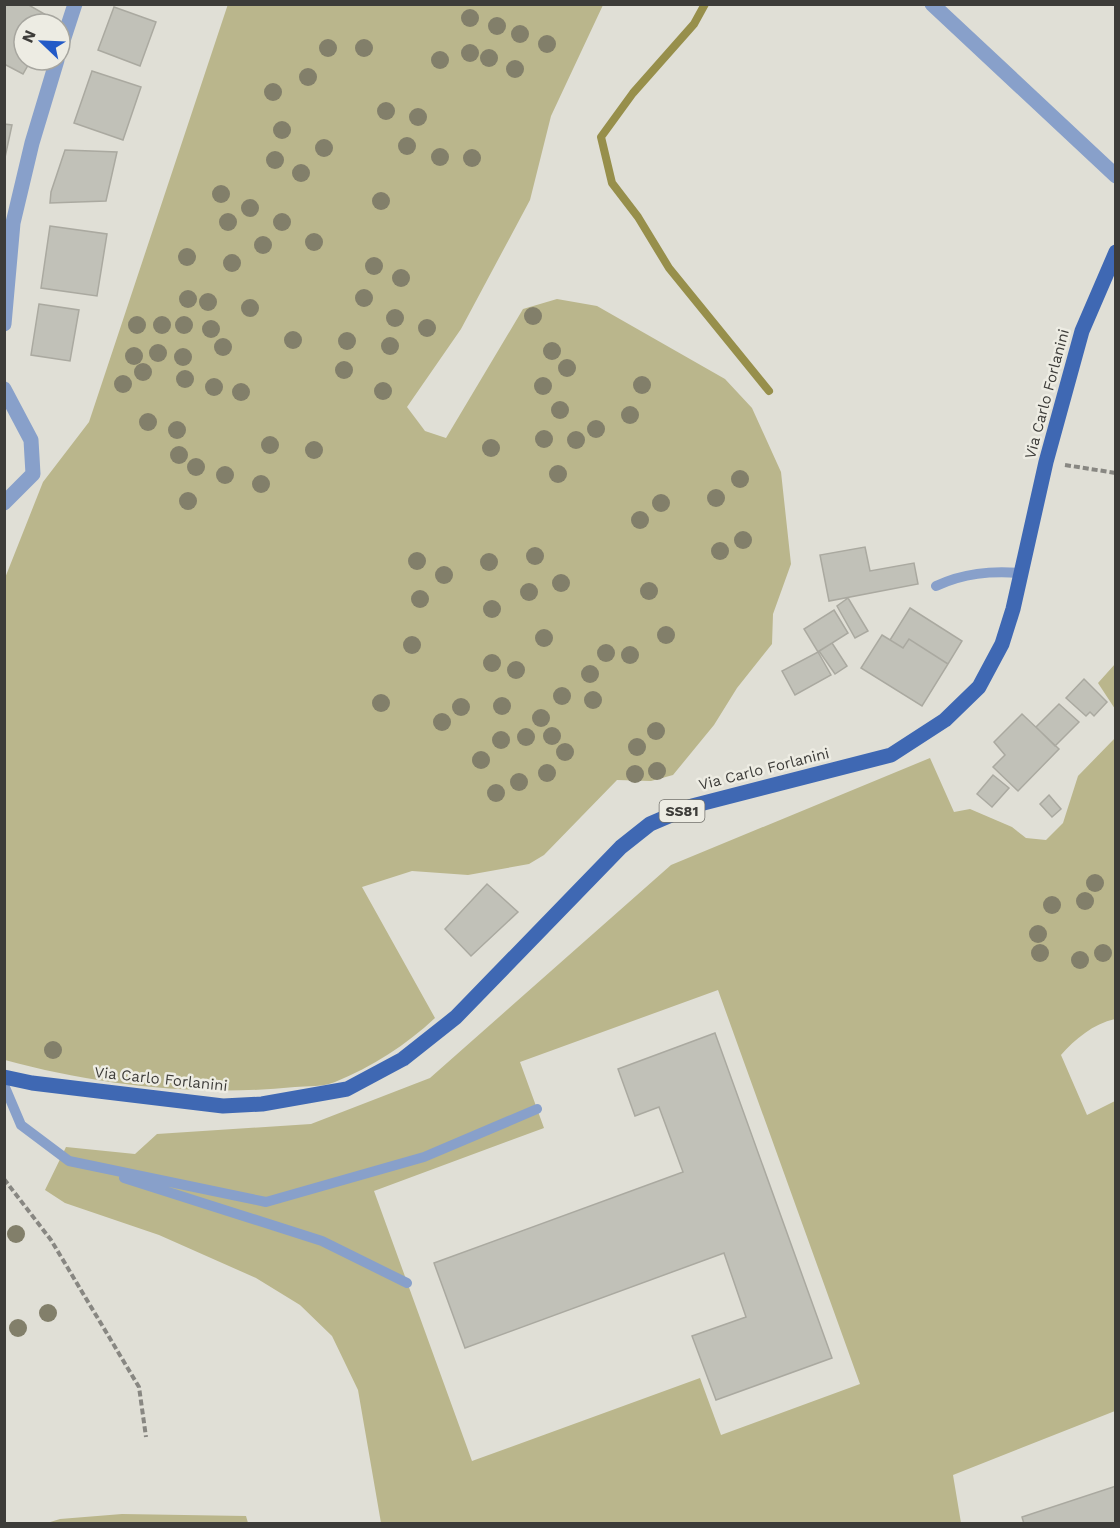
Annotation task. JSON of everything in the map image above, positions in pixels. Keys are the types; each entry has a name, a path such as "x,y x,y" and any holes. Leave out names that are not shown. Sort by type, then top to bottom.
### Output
{"main road":[{"name":"Via Carlo Forlanini","path":"4,1077 32,1083 223,1106 262,1104 347,1089 403,1059 456,1017 621,847 651,824 692,806 891,755 945,720 979,687 1002,644 1013,609 1046,462 1082,331 1116,252"}],"street":[{"path":"932,4 1116,176"},
{"path":"4,324 13,224 32,143 53,72"},
{"path":"4,389 31,440 33,474 4,503"}],"lane":[{"path":"936,586 956,577 978,573 1020,573"},
{"path":"4,1085 21,1125 69,1161 322,1241 407,1283"},
{"path":"69,1161 266,1202 424,1157 537,1109"}],"path":[{"path":"1046,462 1116,473"},
{"path":"4,1179 51,1240 139,1387 146,1437"}],"shaded area":[{"path":"228,4 603,5 551,116 530,200 461,329 407,407 425,431 446,438 523,309 557,299 597,306 725,379 752,408 781,472 791,564 773,614 772,644 737,688 714,725 673,775 651,781 617,780 544,855 529,864 468,875 412,871 362,887 435,1018 388,1054 331,1084 222,1091 148,1087 112,1082 5,1060 5,578 43,482 89,422"},
{"path":"1115,664 1115,709 1098,683"},
{"path":"1115,738 1115,1019 1099,1024 1085,1033 1061,1055 1087,1115 1115,1101 1115,1411 953,1475 961,1523 381,1523 358,1390 332,1336 300,1305 256,1278 159,1235 65,1203 45,1190 66,1147 135,1154 157,1134 311,1124 430,1078 671,865 930,758 954,812 970,809 1012,827 1026,838 1046,840 1063,823 1078,776","holes":["718,990 860,1384 721,1435 700,1378 472,1461 374,1191 544,1128 520,1062"]},
{"path":"122,1514 246,1516 248,1523 47,1523 60,1519"}],"building":[{"path":"4,4 27,4 41,12 12,12 12,68 4,64"},
{"path":"114,7 156,22 140,66 98,50"},
{"path":"92,71 141,87 123,140 74,123"},
{"path":"4,124 12,125 4,162"},
{"path":"65,150 117,152 106,201 50,203 51,192"},
{"path":"50,226 107,234 97,296 41,288"},
{"path":"39,304 79,310 70,361 31,355"},
{"path":"865,547 870,571 914,563 918,584 829,601 820,555"},
{"path":"848,598 868,631 855,638 837,606"},
{"path":"910,608 962,641 948,664 909,639 903,648 890,640"},
{"path":"834,610 848,633 818,652 804,629"},
{"path":"882,635 903,648 909,639 948,664 922,706 861,668"},
{"path":"832,643 847,666 835,674 819,651"},
{"path":"818,652 831,675 795,695 782,671"},
{"path":"1084,679 1107,702 1094,716 1090,712 1086,716 1066,698"},
{"path":"1059,704 1079,722 1055,746 1036,727"},
{"path":"1022,714 1059,749 1018,791 993,767 1005,755 994,742"},
{"path":"993,775 1009,788 992,807 977,794"},
{"path":"1049,795 1061,809 1052,817 1040,804"},
{"path":"487,884 518,912 471,956 445,929"},
{"path":"715,1033 832,1358 716,1400 692,1336 746,1317 724,1253 465,1348 434,1263 683,1172 659,1107 635,1116 618,1069"},
{"path":"1116,1486 1116,1524 1024,1524 1022,1517"}],"waterway":[{"path":"705,4 694,24 633,93 601,137 612,183 638,217 669,268 769,391"}]}
